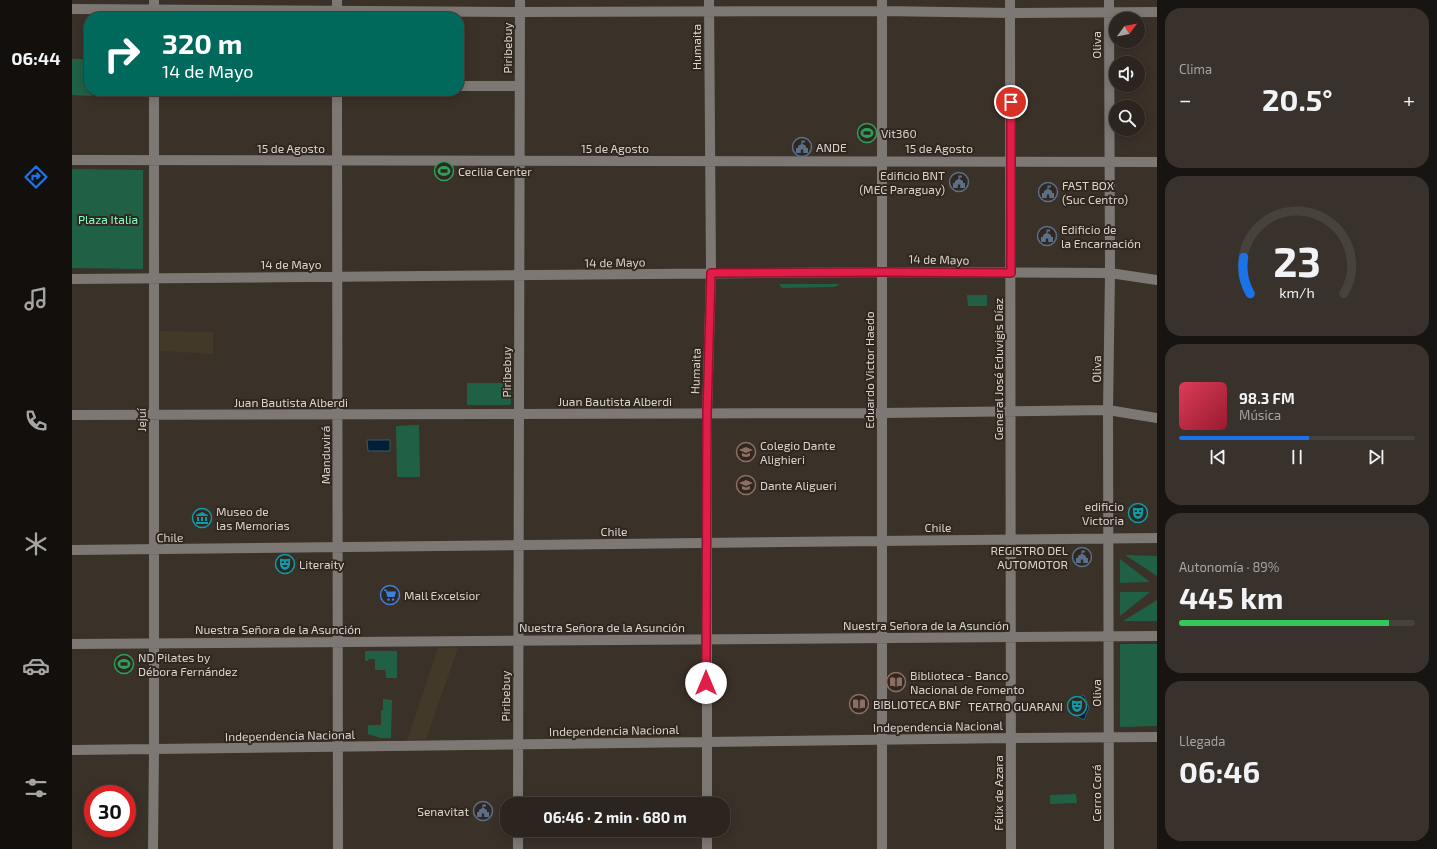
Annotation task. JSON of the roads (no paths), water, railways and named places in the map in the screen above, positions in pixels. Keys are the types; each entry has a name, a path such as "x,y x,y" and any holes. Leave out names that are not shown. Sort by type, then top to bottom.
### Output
{"street":[{"path":"337,0 337,12"},
{"name":"Piribebuy","path":"518,797 520,0"},
{"name":"Humaita","path":"707,797 706,543 707,414 711,273 709,0"},
{"name":"Eduardo Victor Haedo","path":"882,0 882,849"},
{"name":"General José Eduvigis Díaz","path":"1010,0 1011,738"},
{"name":"Oliva","path":"1109,0 1109,12"},
{"path":"72,9 154,9 264,12"},
{"path":"464,13 882,11 1109,13"},
{"path":"1145,12 1157,12"},
{"name":"Oliva","path":"1109,48 1110,273 1108,410 1110,738"},
{"path":"464,86 519,86"},
{"name":"Jejuí","path":"152,849 154,750 154,96"},
{"name":"Manduvirá","path":"337,96 338,849"},
{"name":"15 de Agosto","path":"72,160 1157,162"},
{"name":"14 de Mayo","path":"72,279 882,272 1110,273 1157,280"},
{"name":"Juan Bautista Alberdi","path":"72,415 707,414 1108,410 1157,418"},
{"name":"Chile","path":"72,550 1157,538"},
{"name":"Nuestra Señora de la Asunción","path":"72,644 1157,636"},
{"name":"Independencia Nacional","path":"72,750 1157,737"},
{"name":"Félix de Azara","path":"1011,738 1011,849"},
{"name":"Cerro Corá","path":"1109,849 1110,738"},
{"path":"518,837 518,849"},
{"path":"707,837 707,849"}],"water":[{"path":"367,440 390,440 390,451 368,451"},
{"path":"1084,695 1089,708 1084,720 1076,716 1078,708 1076,699"}],"place":[{"name":"Vit360","path":"867,133"},
{"name":"ANDE","path":"802,147"},
{"name":"Cecilia Center","path":"444,171"},
{"name":"Edificio BNT (MEC Paraguay)","path":"959,182"},
{"name":"FAST BOX (Suc Centro)","path":"1048,192"},
{"name":"Edificio de la Encarnación","path":"1047,236"},
{"name":"Colegio Dante Alighieri","path":"746,452"},
{"name":"Dante Aligueri","path":"746,485"},
{"name":"edificio Victoria","path":"1138,513"},
{"name":"Museo de las Memorias","path":"202,518"},
{"name":"REGISTRO DEL AUTOMOTOR","path":"1082,557"},
{"name":"Literaity","path":"285,564"},
{"name":"Mall Excelsior","path":"390,595"},
{"name":"ND Pilates by Débora Fernández","path":"124,664"},
{"name":"Biblioteca - Banco Nacional de Fomento","path":"896,682"},
{"name":"BIBLIOTECA BNF","path":"859,704"},
{"name":"TEATRO GUARANI","path":"1077,706"},
{"name":"Senavitat","path":"483,811"}],"park label":[{"name":"Plaza Italia","path":"108,219"}]}
